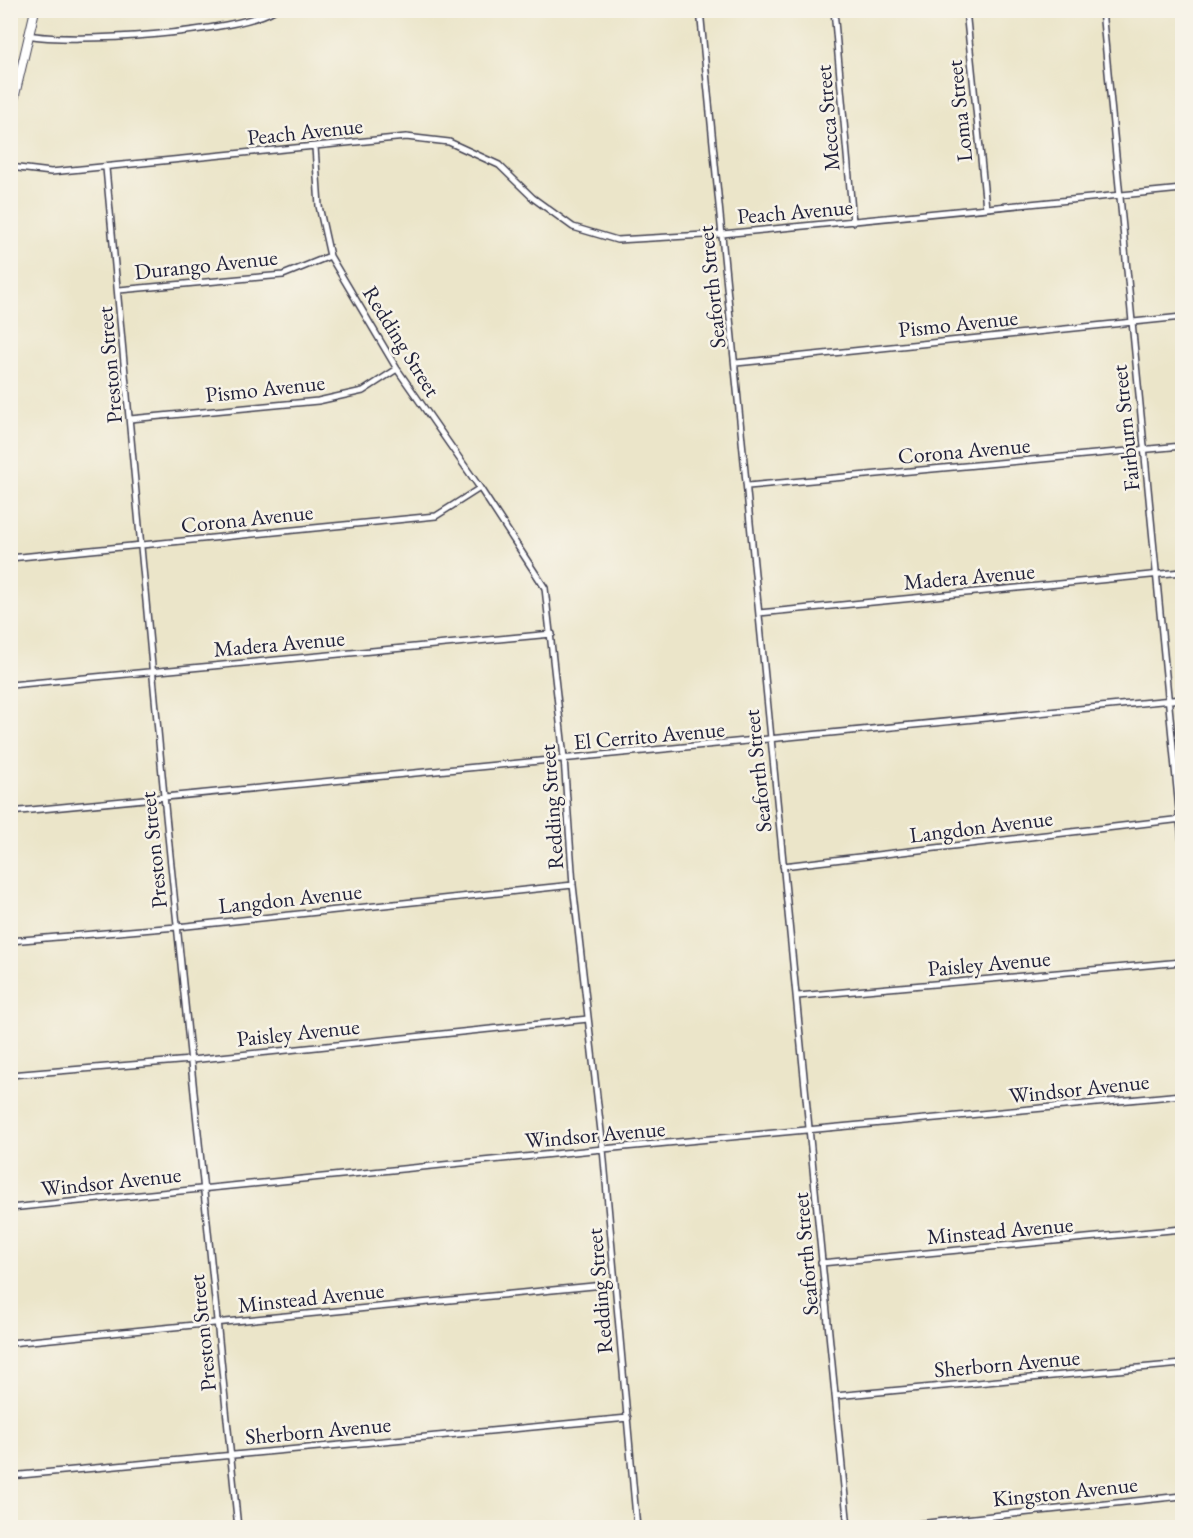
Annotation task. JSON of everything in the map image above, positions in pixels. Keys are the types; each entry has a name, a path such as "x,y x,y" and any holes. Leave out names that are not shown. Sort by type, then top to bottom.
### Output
{"street":[{"path":"10,116 35,10"},
{"path":"28,35 47,39 84,39 219,27 264,17 274,10"},
{"name":"Seaforth Street","path":"700,10 748,486 783,866 798,996 821,1263 849,1527"},
{"name":"Mecca Street","path":"834,10 853,222"},
{"name":"Loma Street","path":"966,10 986,208"},
{"name":"Fairburn Street","path":"1102,10 1144,450 1171,700 1182,841"},
{"name":"Peach Avenue","path":"10,167 51,172 106,168 406,137 449,142 499,165 533,198 573,227 617,240 722,234 1182,189"},
{"name":"Redding Street","path":"315,147 319,206 330,256 397,369 480,488 545,588 552,634 564,758 573,885 603,1149 637,1527"},
{"name":"Preston Street","path":"106,168 164,796 238,1527"},
{"name":"Durango Avenue","path":"119,290 283,275 330,256"},
{"name":"Pismo Avenue","path":"736,363 1182,317"},
{"name":"Pismo Avenue","path":"129,418 318,401 363,391 397,369"},
{"name":"Corona Avenue","path":"748,486 1182,446"},
{"name":"Corona Avenue","path":"10,558 436,516 480,488"},
{"name":"Madera Avenue","path":"759,613 1182,572"},
{"name":"Madera Avenue","path":"10,685 552,634"},
{"name":"El Cerrito Avenue","path":"10,812 564,758 771,741 1182,699"},
{"name":"Langdon Avenue","path":"783,866 1181,819"},
{"name":"Langdon Avenue","path":"10,941 177,927 573,885"},
{"name":"Paisley Avenue","path":"798,996 1182,962"},
{"name":"Paisley Avenue","path":"10,1075 191,1060 588,1019"},
{"name":"Windsor Avenue","path":"10,1208 603,1149 1182,1095"},
{"name":"Minstead Avenue","path":"821,1263 1182,1229"},
{"name":"Minstead Avenue","path":"10,1343 615,1284"},
{"name":"Sherborn Avenue","path":"835,1396 1182,1364"},
{"name":"Sherborn Avenue","path":"10,1476 628,1418"},
{"name":"Kingston Avenue","path":"880,1527 1182,1496"}]}
